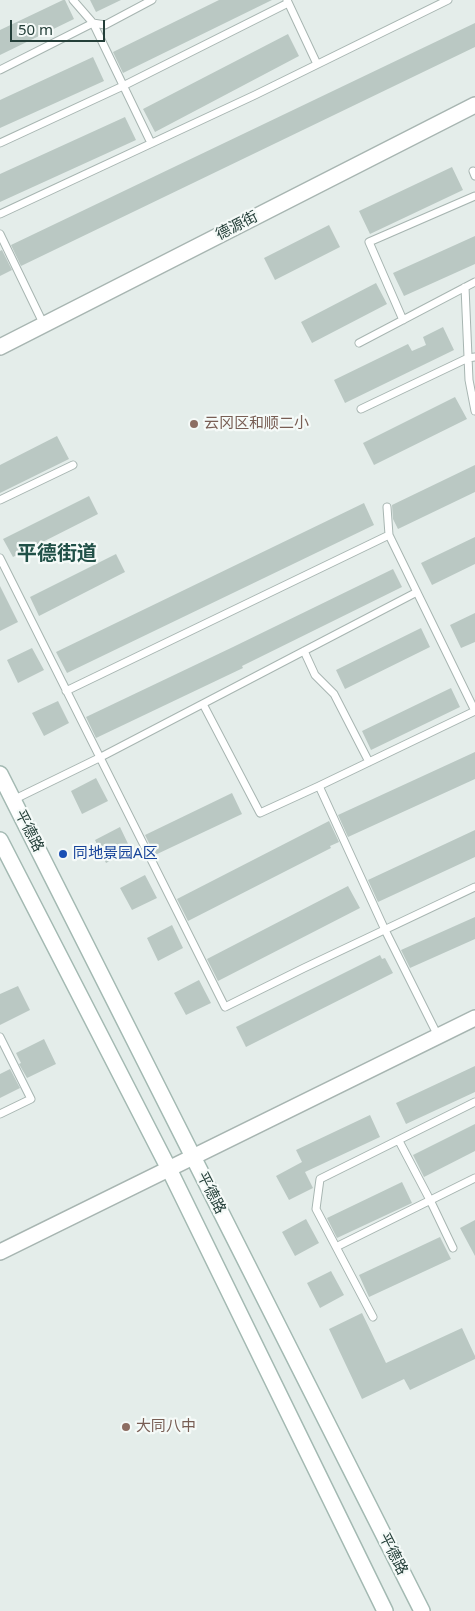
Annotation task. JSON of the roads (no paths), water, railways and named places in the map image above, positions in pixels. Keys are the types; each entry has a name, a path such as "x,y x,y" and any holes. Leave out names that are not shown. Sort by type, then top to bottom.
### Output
{"main road":[{"name":"德源街","path":"0,347 475,106"},
{"name":"平德路","path":"0,774 422,1611"},
{"name":"平德路","path":"0,840 169,1169 385,1611"},
{"path":"0,1252 475,1018"}],"lane":[{"path":"73,0 93,23 151,143"},
{"path":"0,70 93,23 105,25 152,0"},
{"path":"0,214 448,0"},
{"path":"0,143 123,86 288,2 317,64"},
{"path":"404,320 369,242 475,196"},
{"path":"0,234 44,325"},
{"path":"359,343 475,282"},
{"path":"465,287 472,357 469,380 475,411"},
{"path":"361,409 472,357"},
{"path":"0,500 73,466"},
{"path":"203,704 260,814 475,711 389,535 387,507"},
{"path":"66,691 389,535"},
{"path":"0,558 225,1008 475,887"},
{"path":"13,800 99,758 417,592"},
{"path":"304,651 315,675 334,694 369,762"},
{"path":"319,786 385,930 438,1036"},
{"path":"0,1037 31,1099 0,1114"},
{"path":"373,1317 316,1209 320,1179 475,1102"},
{"path":"398,1141 453,1248"},
{"path":"336,1247 475,1178"}],"place":[{"name":"云冈区和顺二小","path":"194,424"},
{"name":"同地景园A区","path":"63,854"},
{"name":"大同八中","path":"126,1427"}],"district":[{"name":"平德街道","path":"57,554"}]}
